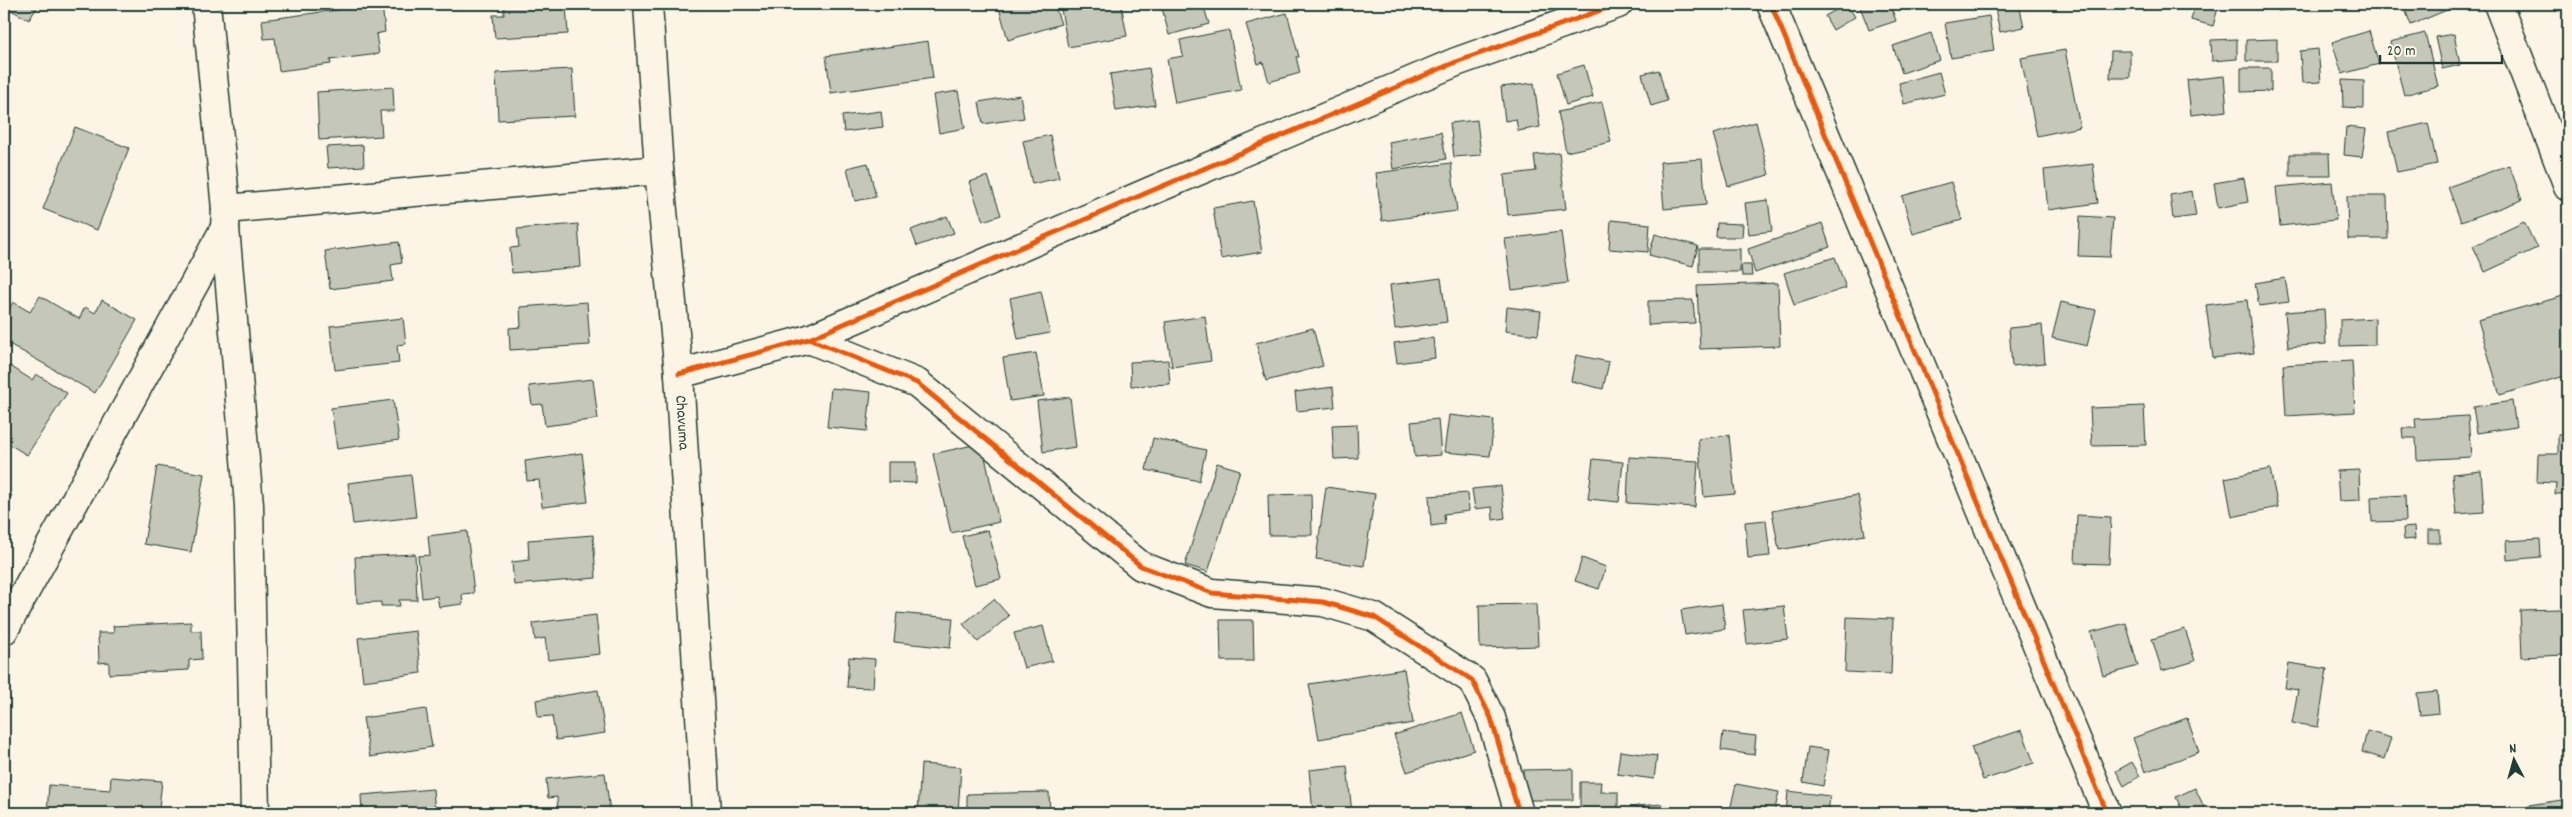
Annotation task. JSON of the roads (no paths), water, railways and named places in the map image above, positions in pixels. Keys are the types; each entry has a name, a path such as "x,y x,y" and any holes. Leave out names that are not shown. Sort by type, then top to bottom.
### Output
{"street":[{"path":"206,4 226,219 249,505 255,813"},
{"name":"Chavuma","path":"648,4 660,170 679,374 706,813"},
{"path":"679,374 809,339 1456,62 1618,4"},
{"path":"1771,4 2107,813"},
{"path":"2498,4 2568,186"},
{"path":"226,219 660,170"},
{"path":"4,630 226,219"},
{"path":"809,339 917,383 1142,566 1212,593 1323,602 1374,617 1472,680 1491,718 1519,813"}]}
